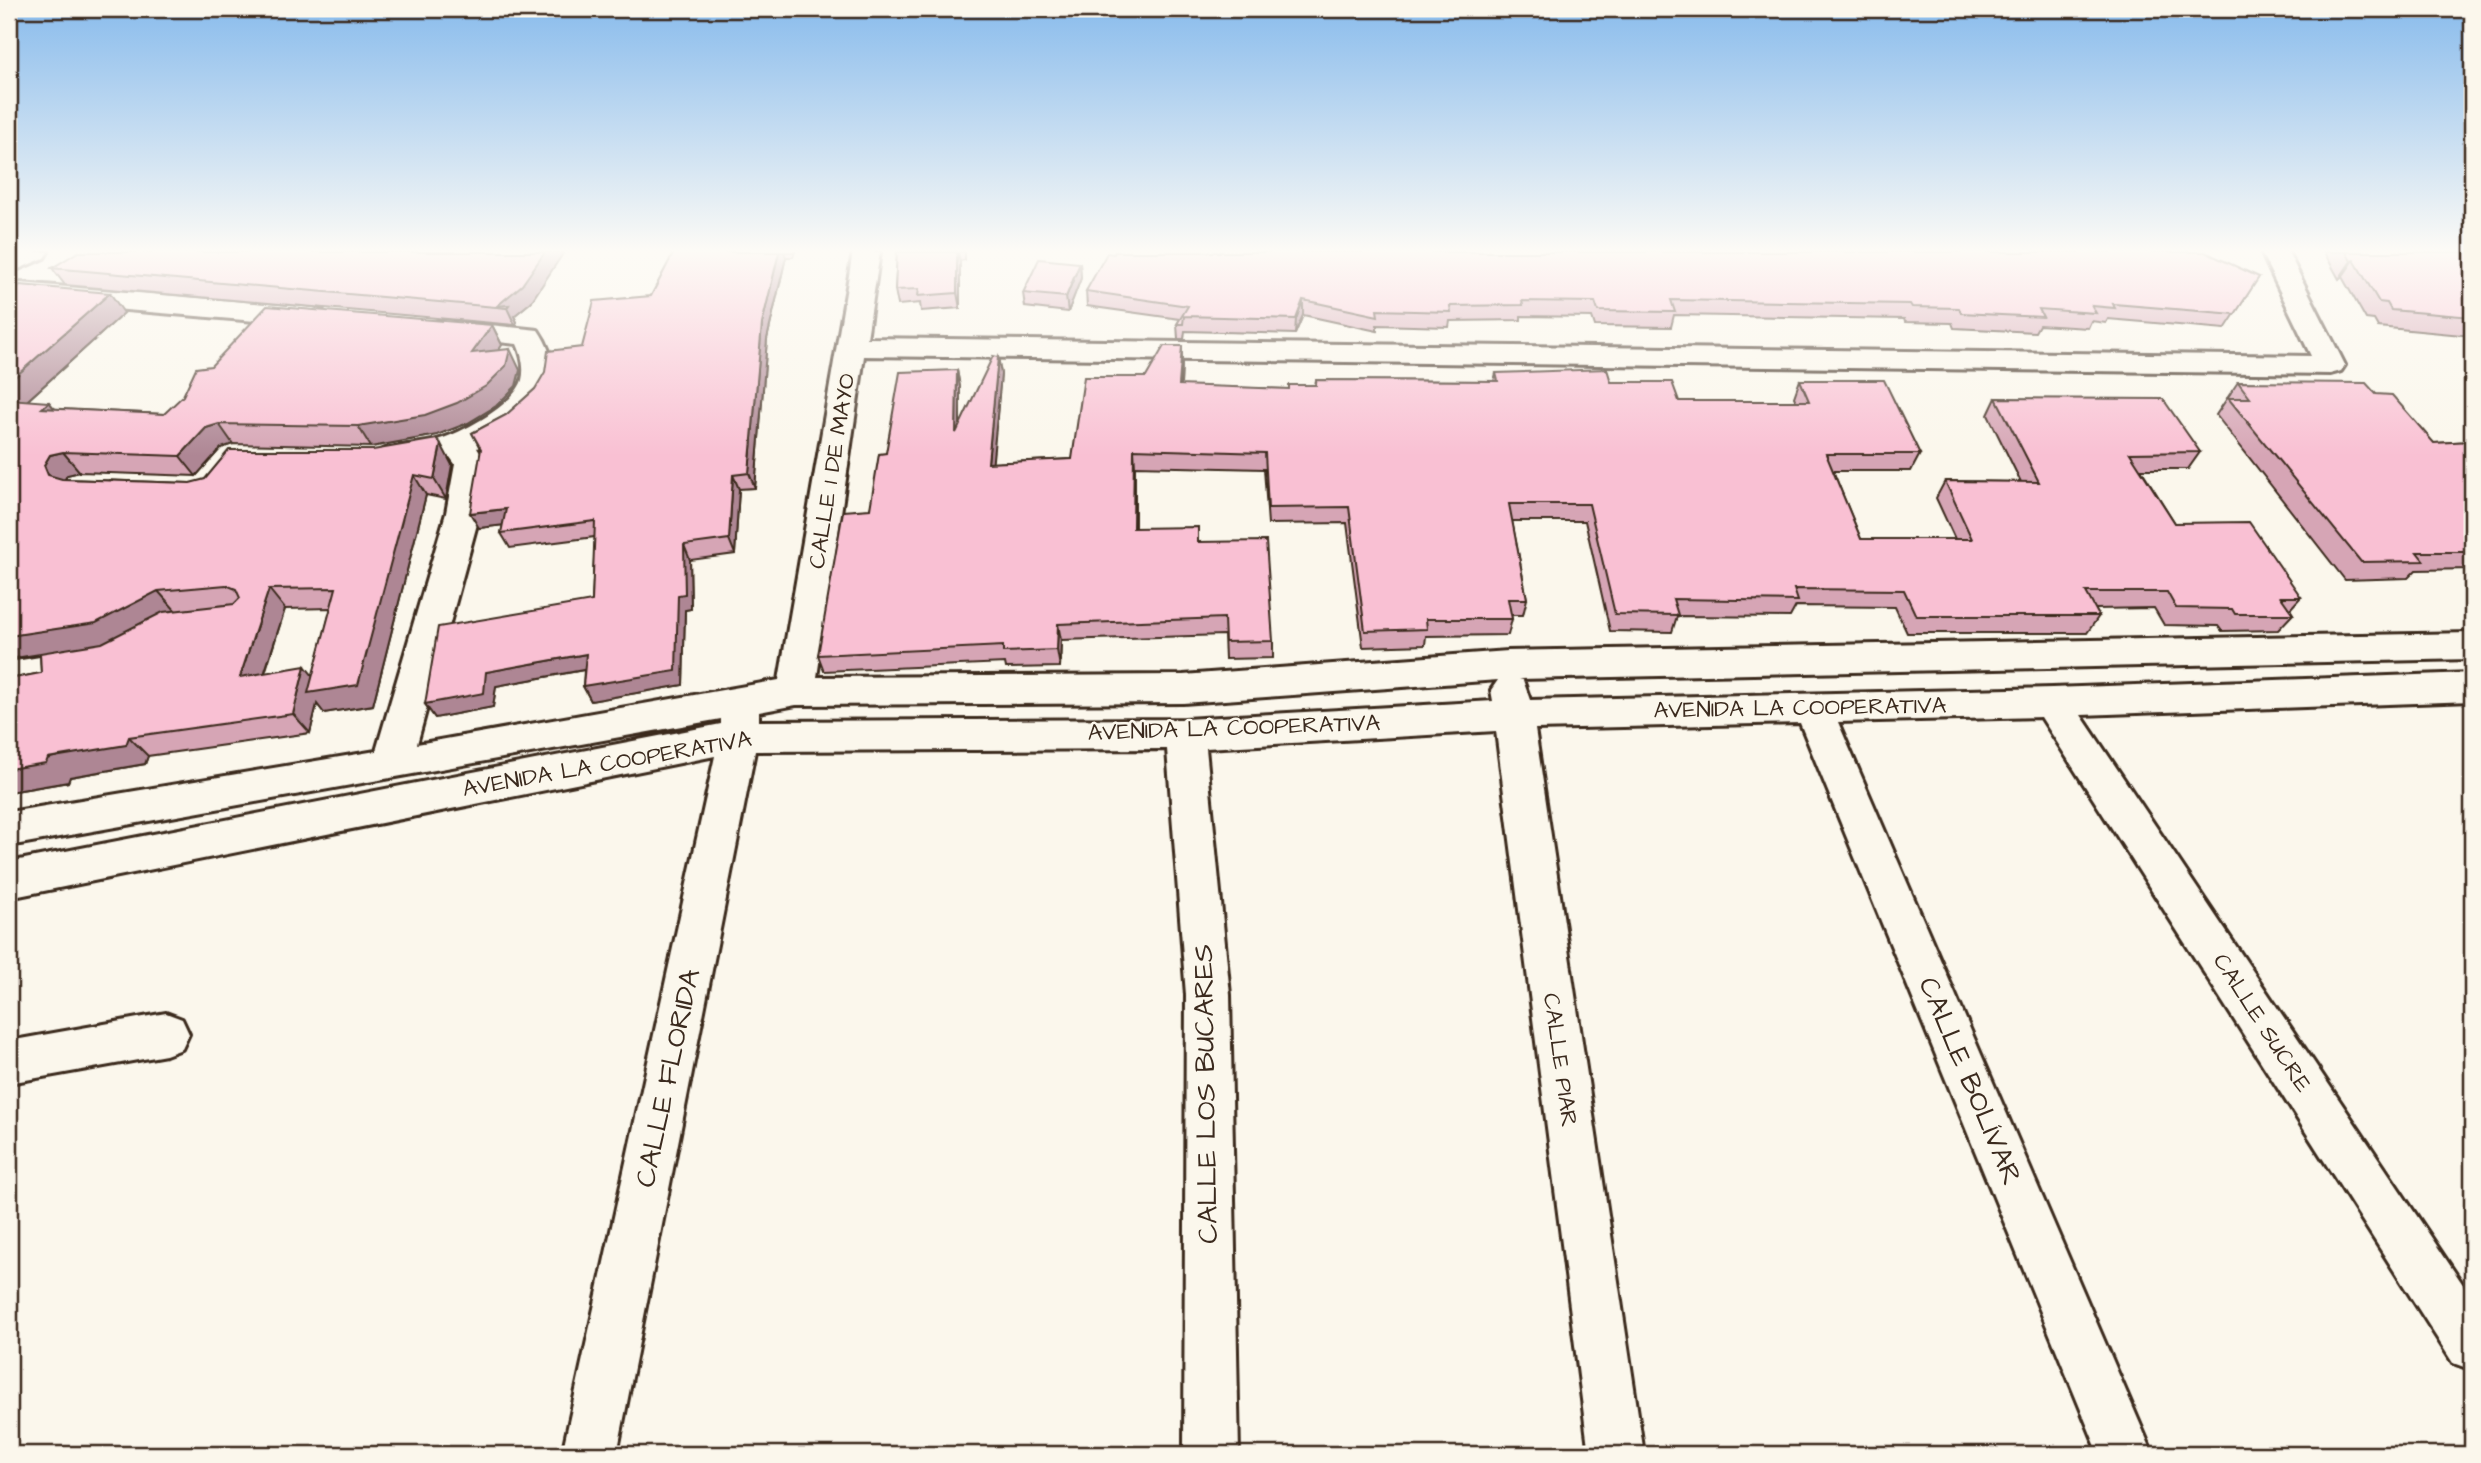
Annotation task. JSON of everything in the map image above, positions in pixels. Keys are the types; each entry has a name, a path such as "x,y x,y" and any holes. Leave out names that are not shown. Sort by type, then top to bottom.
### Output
{"street":[{"name":"CALLE 1 DE MAYO","path":"796,691 857,320"},
{"path":"853,347 2330,365 2308,320"},
{"path":"366,458 413,454 458,444 512,414 529,398 539,377 538,352 528,336 419,327"},
{"path":"392,764 463,513 471,464 458,444"},
{"name":"AVENIDA LA COOPERATIVA","path":"9,880 741,718 796,691 1183,689 1508,665 2435,649 2472,646"},
{"path":"2435,649 2469,690"},
{"name":"CALLE PIAR","path":"1508,665 1512,715 1616,1454"},
{"name":"AVENIDA LA COOPERATIVA","path":"9,829 392,764 741,718 1185,734 1512,715 2469,690"},
{"name":"CALLE SUCRE","path":"2052,702 2472,1344"},
{"name":"CALLE BOLÍVAR","path":"1813,708 2126,1454"},
{"name":"CALLE FLORIDA","path":"589,1454 741,718"},
{"name":"CALLE LOS BUCARES","path":"1185,734 1208,995 1211,1454"},
{"path":"9,1062 166,1034"}],"lane":[{"path":"9,670 96,656"}],"building":[{"path":"9,320 79,320 9,382"},
{"path":"254,320 436,320 492,325 472,353 510,349 506,366 486,386 457,403 425,415 358,426 219,424 206,428 180,456 63,452 50,455 44,465 48,475 62,479 190,483 205,479 229,450 373,450 437,439 441,444 434,479 414,475 358,685 308,693 336,588 269,589 240,677 305,666 293,714 129,737 126,745 48,758 46,763 9,769 9,679 41,673 40,653 102,643 163,612 234,604 240,598 236,589 226,585 158,591 96,623 9,636 9,399 49,402 42,408 164,414 183,396 196,368 211,366"},
{"path":"589,320 763,320 749,473 733,475 729,539 684,545 685,594 678,595 676,671 583,686 586,654 486,672 484,693 425,704 438,627 592,601 595,521 501,533 506,509 470,513 481,449 472,433 506,415 535,389 545,372 548,351 582,347"},
{"path":"1164,346 1182,346 1179,385 1289,389 1289,385 1316,385 1316,380 1498,381 1496,373 1607,369 1611,382 1672,382 1679,401 1809,401 1800,380 1884,380 1920,454 1826,454 1861,539 1972,539 1945,481 2039,482 1996,398 2163,399 2200,452 2130,453 2175,523 2249,522 2301,597 2281,597 2293,614 2235,614 2232,609 2176,608 2167,592 2086,592 2099,616 1916,616 1904,590 1794,589 1798,601 1673,599 1678,615 1615,614 1589,504 1509,504 1527,599 1508,599 1512,619 1426,619 1427,629 1365,631 1349,507 1268,508 1265,453 1134,449 1133,528 1198,527 1198,542 1266,541 1273,641 1225,642 1224,618 1058,624 1057,650 1003,652 1003,646 818,655 843,511 870,509 879,454 886,453 900,372 957,370 956,433 993,356 998,357 988,463 1072,459 1084,377 1146,377"},
{"path":"2238,382 2366,383 2376,394 2392,395 2434,443 2472,441 2472,552 2417,552 2424,561 2361,562 2228,398 2250,398"}]}
